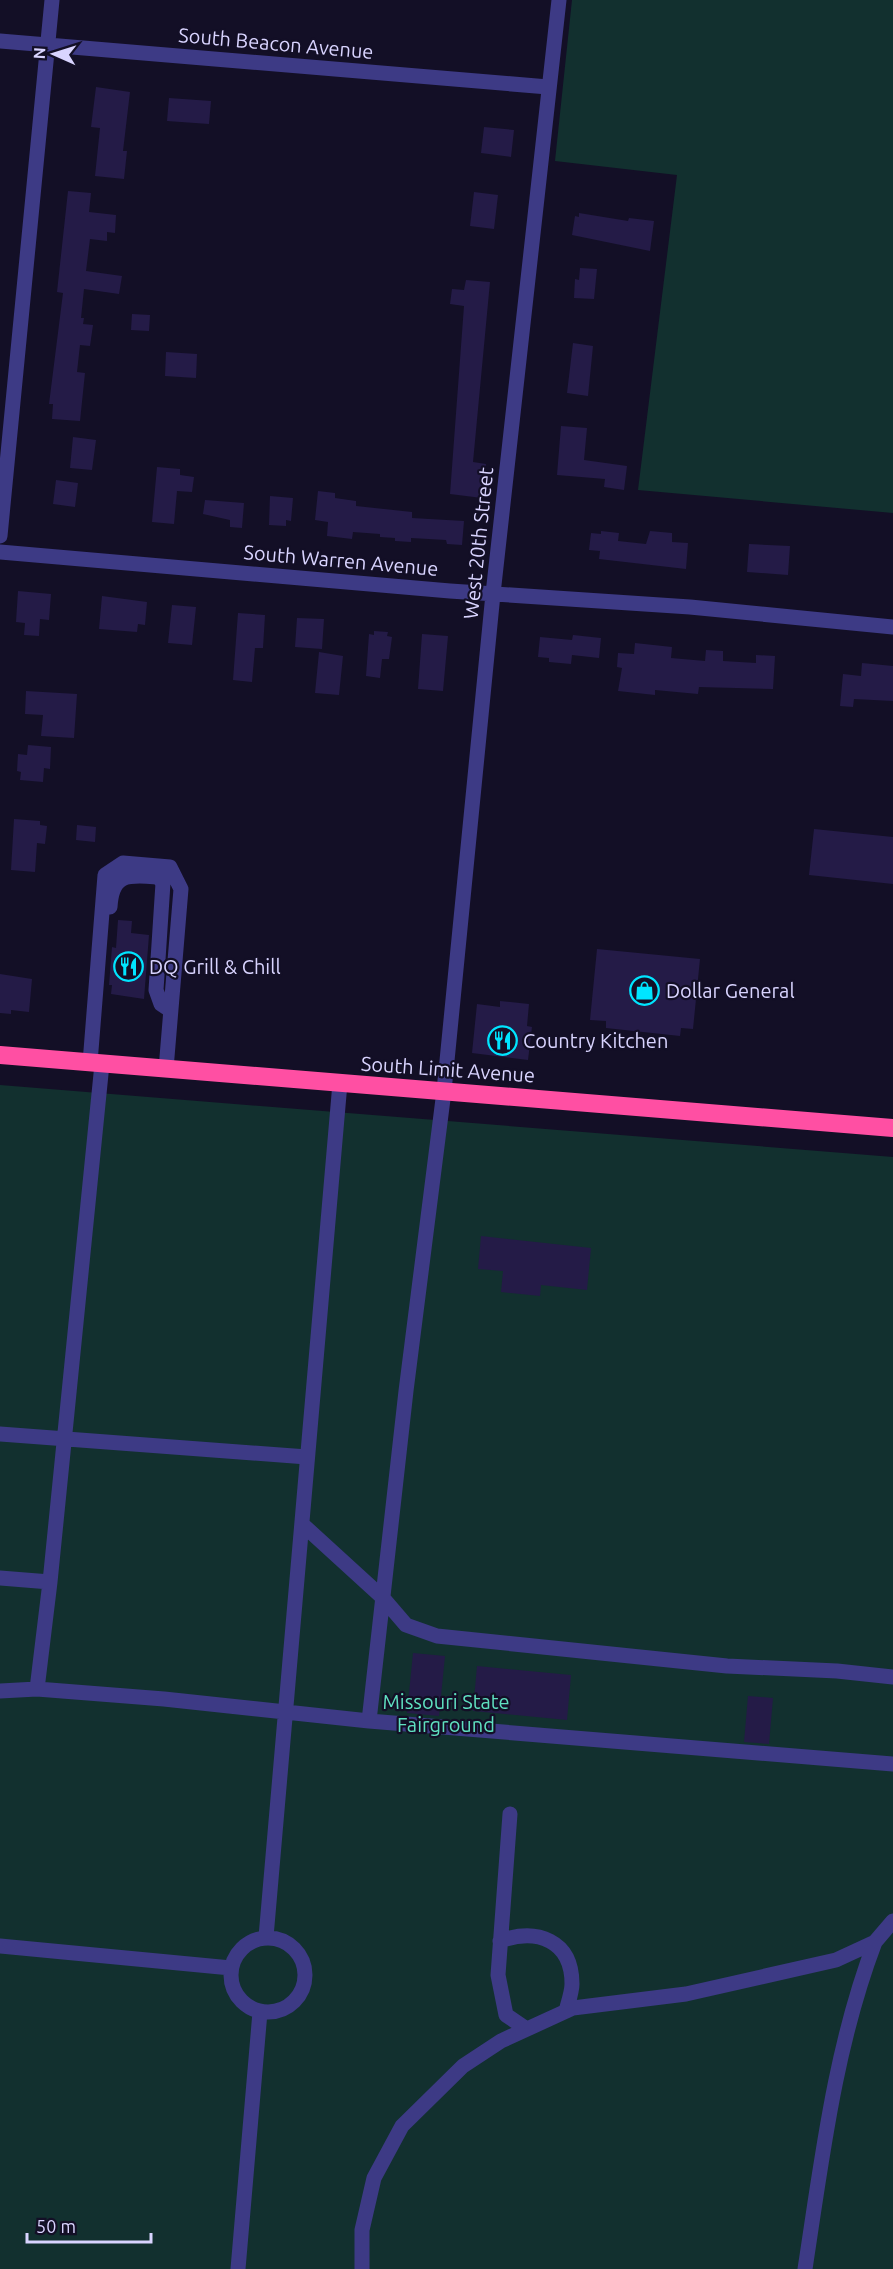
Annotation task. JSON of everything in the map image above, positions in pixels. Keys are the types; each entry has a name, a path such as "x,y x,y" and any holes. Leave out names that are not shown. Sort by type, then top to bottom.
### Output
{"highway":[{"name":"South Limit Avenue","path":"0,1055 893,1128"}],"street":[{"path":"0,536 52,0"},
{"name":"West 20th Street","path":"369,1721 444,1091 493,594 559,0"},
{"name":"South Beacon Avenue","path":"0,41 548,87"},
{"name":"South Warren Avenue","path":"0,552 493,594 690,607 893,627"},
{"path":"37,1689 65,1439 111,892 120,880 130,875 158,877 163,883 156,990 161,1004 170,1010 166,1069"},
{"path":"266,1937 340,1083"},
{"path":"0,1434 307,1457"},
{"path":"302,1524 382,1597 405,1626 437,1636 727,1666 837,1671 893,1677"},
{"path":"0,1578 50,1582"},
{"path":"0,1691 37,1689 369,1721 893,1764"},
{"path":"510,1814 498,1975 506,2015 525,2028"},
{"path":"805,2269 840,2050 858,1985 875,1942 893,1921"},
{"path":"500,1941 520,1934 535,1934 551,1942 566,1957 572,1984 566,2011"},
{"path":"266,1937 278,1938 289,1944 303,1964 305,1976 303,1988 287,2007 276,2011 260,2012 242,2002 234,1992 231,1968 243,1946 266,1937"},
{"path":"362,2269 362,2229 374,2178 402,2126 463,2066 525,2028 566,2011 733,1985 836,1960 875,1942"},
{"path":"0,1946 231,1968"},
{"path":"238,2269 260,2012"}],"green space":[{"path":"572,0 893,0 893,513 638,490 677,175 555,161"},
{"name":"Missouri State Fairground","path":"0,1085 893,1157 893,2269 0,2269"}],"building":[{"path":"96,87 130,92 123,151 127,151 124,179 95,176 100,128 91,127"},
{"path":"169,98 211,101 209,124 167,121"},
{"path":"484,127 514,130 511,157 481,153"},
{"path":"68,191 91,193 89,212 116,215 115,233 107,232 107,241 90,239 86,271 122,276 119,294 84,289 81,318 84,318 83,324 93,325 90,346 80,345 77,372 85,373 80,421 52,419 53,404 49,404 63,293 57,292"},
{"path":"474,192 498,195 494,229 470,226"},
{"path":"579,213 628,221 629,218 654,221 650,251 572,235 575,216 579,217"},
{"path":"580,268 597,269 594,299 574,298 575,279 579,280"},
{"path":"466,280 490,282 473,462 486,464 482,498 450,494 464,306 450,304 452,289 464,290"},
{"path":"132,314 150,315 149,331 131,330"},
{"path":"573,343 593,346 588,396 567,393"},
{"path":"166,352 197,354 196,378 165,376"},
{"path":"561,426 587,428 584,460 627,466 624,490 604,487 605,479 557,475"},
{"path":"73,437 96,440 92,470 70,468"},
{"path":"157,467 180,469 180,475 194,477 192,492 177,491 174,524 152,522"},
{"path":"56,480 78,483 75,507 53,504"},
{"path":"318,491 335,493 335,498 356,501 356,506 412,512 412,518 464,521 462,545 447,544 446,540 411,538 411,542 395,541 395,538 380,537 380,534 353,532 352,539 327,536 328,522 315,520"},
{"path":"270,496 293,498 291,521 286,520 286,526 269,525"},
{"path":"205,500 244,503 242,528 230,527 230,520 203,514"},
{"path":"601,531 619,533 618,541 646,544 650,531 672,533 672,542 688,543 686,569 599,559 600,551 589,550 591,533 601,534"},
{"path":"749,544 790,546 788,575 747,572"},
{"path":"18,591 51,594 49,620 40,619 39,636 24,635 25,623 16,622"},
{"path":"102,596 147,602 145,625 138,624 137,632 99,629"},
{"path":"172,605 196,607 192,645 168,643"},
{"path":"238,613 265,615 263,648 255,648 252,682 233,680"},
{"path":"297,618 324,619 322,649 295,647"},
{"path":"374,631 388,632 387,636 392,637 389,659 382,659 380,678 366,676 369,634 374,635"},
{"path":"422,634 448,636 443,691 418,689"},
{"path":"573,635 601,638 599,658 572,655 571,664 549,662 549,658 538,657 540,637 572,640"},
{"path":"635,643 672,647 671,658 705,661 706,650 723,651 723,661 756,663 756,655 775,656 773,689 699,687 698,694 655,690 655,695 618,691 622,668 617,667 618,653 634,654"},
{"path":"319,652 343,656 339,695 315,693"},
{"path":"862,663 893,666 893,701 854,699 853,707 840,706 843,674 861,676"},
{"path":"26,691 77,694 74,738 41,736 43,715 25,714"},
{"path":"28,745 51,747 50,769 44,768 43,782 20,780 21,772 17,771 18,754 27,755"},
{"path":"14,819 40,821 40,825 47,826 45,844 37,843 35,872 11,870"},
{"path":"77,825 96,827 95,842 76,840"},
{"path":"814,829 893,837 893,884 809,875"},
{"name":"DQ Grill & Chill","path":"118,920 132,921 131,933 149,935 144,999 111,994 112,985 109,985 112,947 116,948"},
{"name":"Dollar General","path":"597,949 700,959 693,1029 681,1028 680,1036 606,1028 606,1021 590,1020"},
{"path":"0,974 32,979 29,1012 11,1010 11,1014 0,1013"},
{"name":"Country Kitchen","path":"500,1001 529,1004 527,1026 532,1027 528,1060 472,1053 477,1004 500,1007"},
{"path":"481,1236 591,1248 587,1290 541,1285 540,1296 501,1292 503,1271 478,1269"},
{"path":"413,1653 445,1656 439,1716 407,1713"},
{"path":"477,1666 571,1675 567,1720 473,1711"},
{"path":"748,1696 773,1698 769,1744 744,1742"}],"place":[{"name":"DQ Grill & Chill","path":"128,966"},
{"name":"Dollar General","path":"645,990"},
{"name":"Country Kitchen","path":"502,1040"}]}
